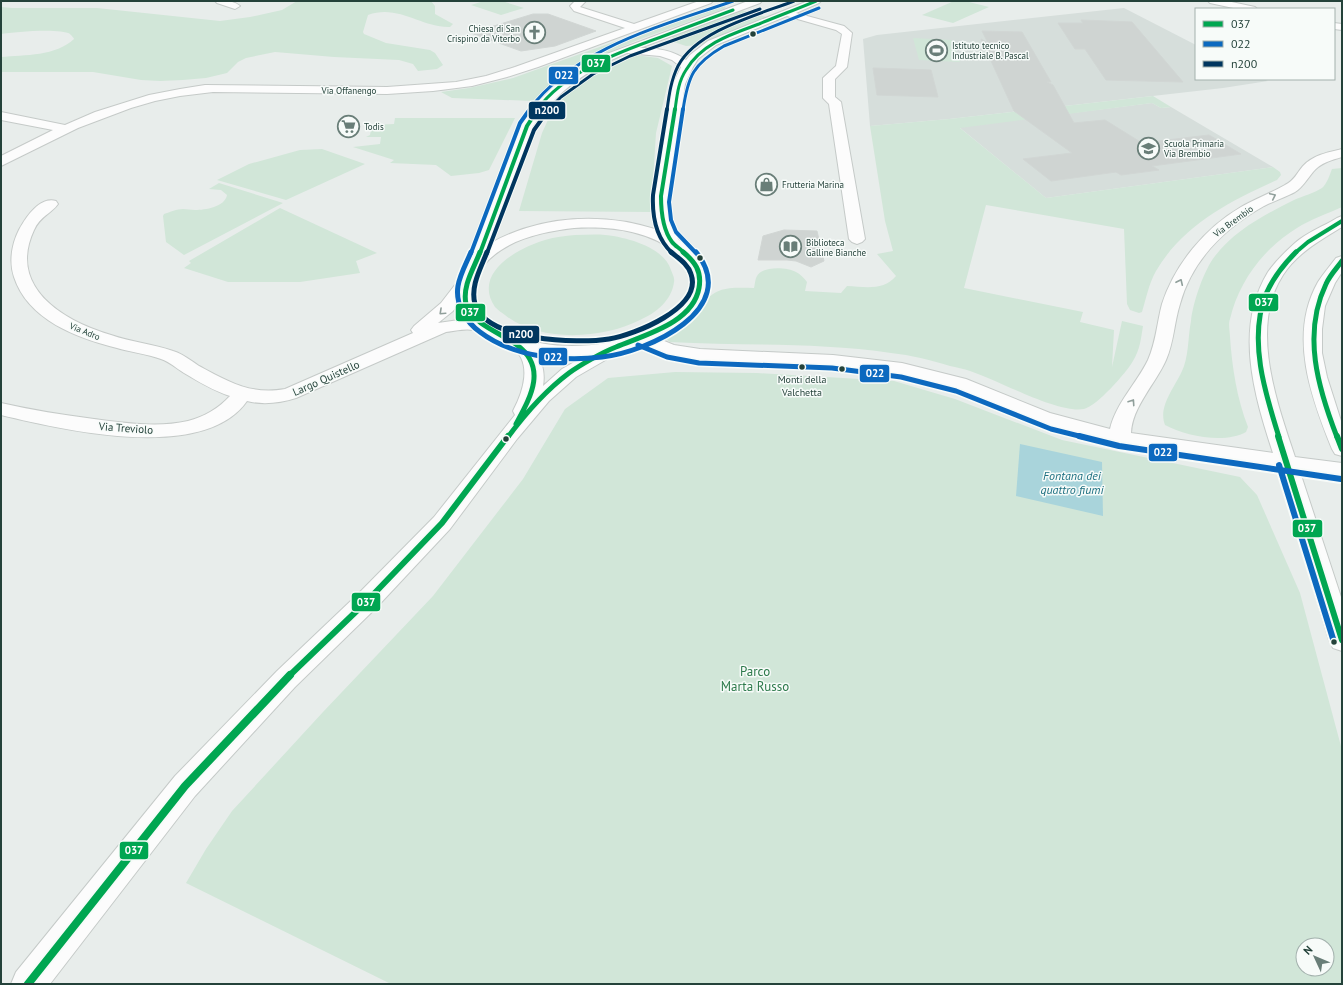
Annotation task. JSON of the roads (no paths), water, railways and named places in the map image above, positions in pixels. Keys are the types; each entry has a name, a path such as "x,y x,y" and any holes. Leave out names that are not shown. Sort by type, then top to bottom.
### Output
{"street":[{"path":"220,1 235,6"},
{"path":"581,1 575,6 577,9 635,28"},
{"path":"475,265 527,126 536,110 551,94 568,80 592,65 621,51 757,1"},
{"path":"1213,1 1247,8"},
{"path":"672,242 666,230 661,202 679,84 687,67 694,57 706,47 728,36 811,2"},
{"name":"Via Offanengo","path":"1,162 68,129 142,100 175,93 228,88 390,90 429,88 468,83 513,72 703,3 729,4 736,8"},
{"path":"786,13 840,28 846,33 841,67 829,78 829,98 835,102 840,124 858,239"},
{"path":"658,38 662,43 675,48 691,50 706,47"},
{"path":"621,51 643,51 670,55 678,59 687,67"},
{"path":"1,116 68,129"},
{"name":"Via Brembio","path":"1120,438 1123,418 1130,403 1148,380 1164,339 1169,312 1177,288 1196,254 1219,230 1239,215 1295,186 1302,180 1308,168 1315,163 1340,154"},
{"name":"Via Adro","path":"51,204 40,210 31,222 24,238 20,253 19,260 22,278 33,299 55,316 75,328 107,340 172,357 207,379 241,395"},
{"path":"1342,221 1309,240 1286,259 1275,275 1261,304 1257,332 1260,365 1270,412 1342,640"},
{"path":"28,984 184,786 286,679 367,601 442,523 510,434 542,397 561,380 594,358 615,347 641,338 679,318 691,307 698,294 700,283 697,265 683,250 672,242 650,232 617,224 589,223 561,225 533,231 494,248 475,265"},
{"path":"1342,261 1330,276 1322,291 1315,310 1312,336 1313,356 1321,394 1342,449"},
{"name":"Largo Quistello","path":"386,352 423,328 441,313 456,297 475,265"},
{"path":"466,282 464,293 466,304 473,316 483,326 515,342 539,349 562,351 615,347"},
{"name":"Largo Quistello","path":"241,395 263,397 289,394 420,336 448,326 469,324 483,326"},
{"path":"641,338 663,348 697,354 829,359 899,368 966,386 1066,426 1120,438 1342,471"},
{"path":"510,434 533,389 535,374 530,358 524,349 515,342"},
{"name":"Via Treviolo","path":"1,409 78,424 128,429 171,430 196,425 216,418 231,408 241,395"}],"water":[{"name":"Fontana dei quattro fiumi","path":"1020,444 1102,462 1103,516 1016,496"}],"place":[{"name":"Chiesa di San Crispino da Viterbo","path":"535,33"},
{"name":"Istituto tecnico Industriale B. Pascal","path":"936,50"},
{"name":"Todis","path":"349,126"},
{"name":"Scuola Primaria Via Brembio","path":"1148,148"},
{"name":"Frutteria Marina","path":"767,184"},
{"name":"Biblioteca Galline Bianche","path":"791,247"},
{"name":"Monti della Valchetta","path":"802,367"}],"park label":[{"name":"Parco Marta Russo","path":"755,678"}]}
